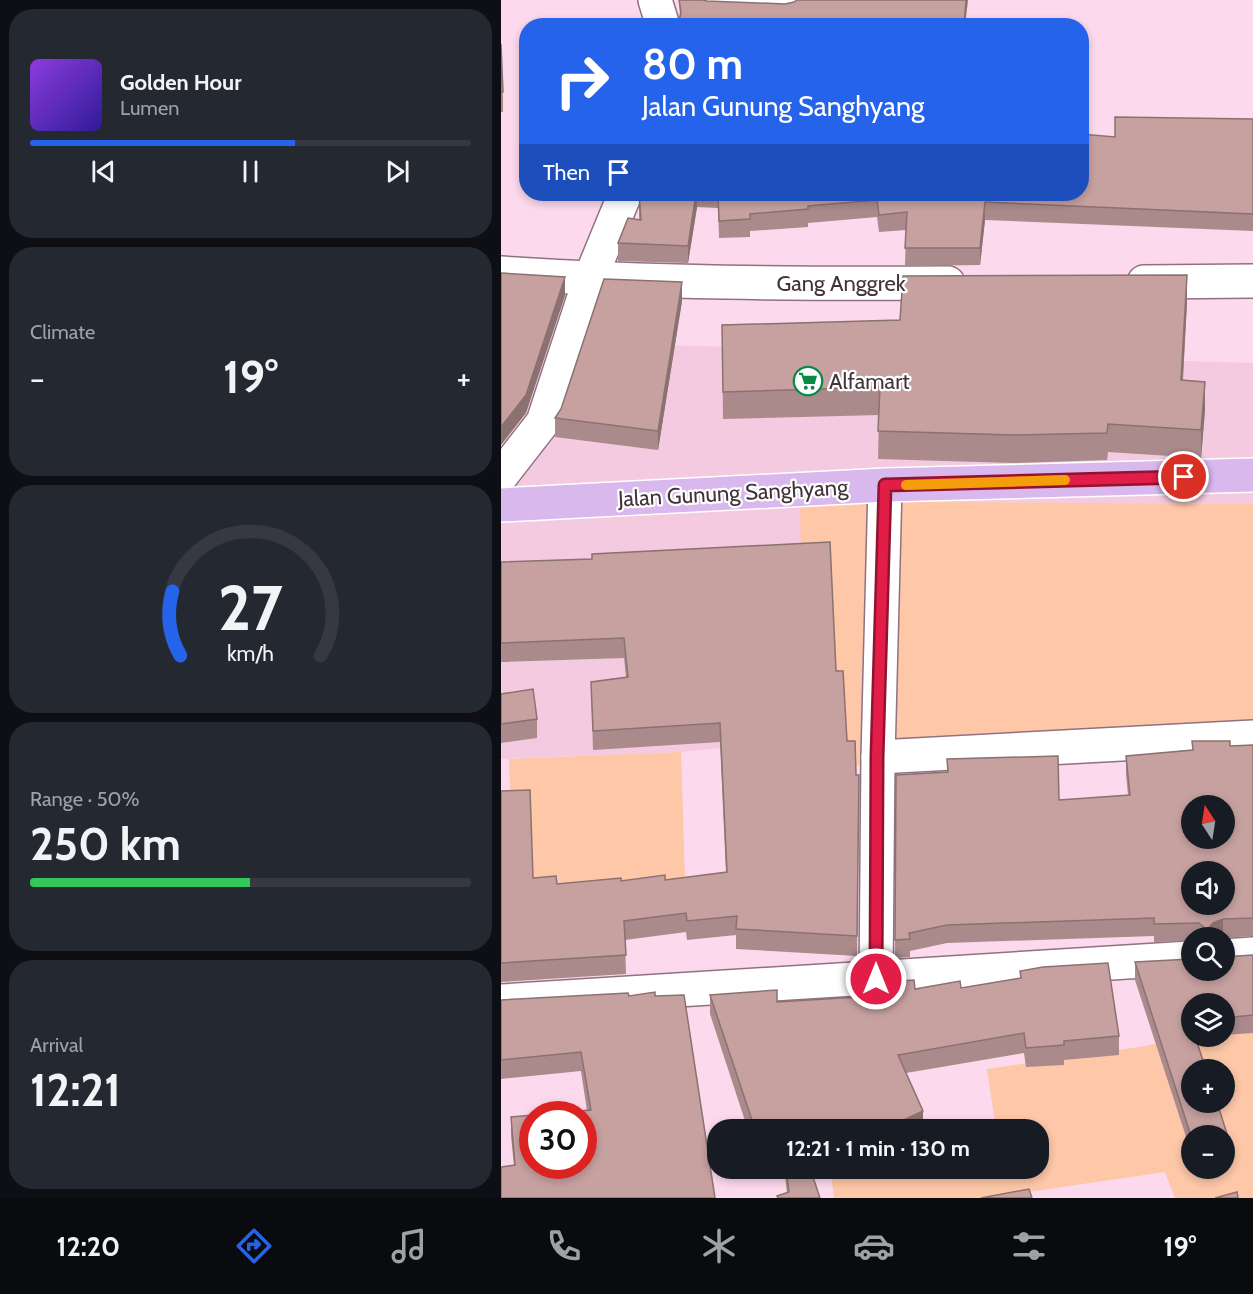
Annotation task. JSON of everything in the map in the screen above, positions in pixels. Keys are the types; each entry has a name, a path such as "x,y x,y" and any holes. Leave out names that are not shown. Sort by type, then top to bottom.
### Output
{"main road":[{"name":"Jalan Gunung Sanghyang","path":"501,505 885,485 1253,475"}],"street":[{"path":"655,0 661,18"},
{"path":"708,0 786,3"},
{"path":"501,476 543,422 590,279 622,201"},
{"name":"Gang Anggrek","path":"501,273 590,279 738,284 977,283"},
{"path":"1109,282 1253,281"},
{"path":"876,979 877,757 885,485"},
{"path":"877,757 1253,737"},
{"path":"1235,955 1253,954"},
{"path":"501,1001 1181,959"}],"shaded area":[{"path":"501,340 1253,363 1253,504 801,501 817,738 681,752 501,759"},
{"path":"800,501 1253,504 1253,749 839,766 801,553"},
{"path":"681,752 685,880 513,886 509,759"},
{"path":"1253,1020 1253,1198 1175,1198 1165,1172 986,1198 834,1198 831,1179 1049,1179 1049,1119 994,1119 987,1069 1146,1046 1181,1037 1181,1047 1235,1047 1235,1024"}],"building":[{"path":"679,0 785,4 797,0 966,0 965,18 680,18"},
{"path":"501,44 503,92 501,92"},
{"path":"1115,117 1253,119 1253,214 985,202 980,248 905,248 907,212 879,215 877,201 1089,201 1089,135 1115,137"},
{"path":"640,201 695,201 688,246 618,243 628,218 641,220"},
{"path":"718,201 866,201 808,206 808,209 750,214 750,219 719,221"},
{"path":"501,273 565,277 526,395 501,427"},
{"path":"1187,275 1181,380 1205,382 1201,430 1108,424 1107,433 1013,435 878,431 880,387 723,392 722,325 900,320 903,276"},
{"path":"604,279 682,282 658,431 555,418 561,409"},
{"path":"830,542 836,671 843,671 847,741 855,741 856,775 859,775 857,936 736,929 737,916 687,921 686,913 624,921 626,955 501,963 501,791 530,790 533,878 556,876 557,884 621,878 621,881 665,875 665,880 727,872 720,723 593,731 591,682 628,677 624,638 501,643 501,562 592,559 592,554"},
{"path":"533,689 537,719 501,724 501,694"},
{"path":"1192,741 1230,741 1230,746 1253,745 1253,918 1223,919 1210,927 1204,927 1199,923 1154,924 1154,918 947,925 909,933 910,939 895,940 896,775 948,772 947,759 1058,756 1059,800 1130,795 1126,756 1193,750"},
{"path":"1253,955 1253,1015 1235,1017 1235,993 1181,993 1181,1047 1199,1047 1202,1059 1181,1059 1181,1105 1135,962 1181,960 1181,981 1235,981 1235,956"},
{"path":"1108,963 1119,1036 1064,1041 1064,1045 1026,1048 1024,1033 898,1055 923,1111 906,1119 752,1119 710,995 777,990 777,1002 875,996 873,983 914,980 915,989 960,981 961,988 1021,978 1020,971 1043,967"},
{"path":"655,992 655,996 684,995 707,1146 707,1179 712,1179 715,1198 501,1198 501,1167 515,1165 511,1117 519,1116 519,1179 597,1179 597,1101 589,1101 581,1052 501,1060 501,1000 628,993 629,996"},
{"path":"1184,1113 1220,1113 1224,1125 1187,1125"},
{"path":"787,1179 814,1179 820,1198 778,1198 777,1196 789,1192"},
{"path":"1029,1189 1032,1198 981,1198"},
{"path":"1237,1192 1238,1198 1215,1198"}],"slow traffic":[{"path":"906,485 1065,480"}],"place":[{"name":"Alfamart","path":"808,381"}],"route":[{"path":"876,979 877,757 885,485 1184,477"}]}
